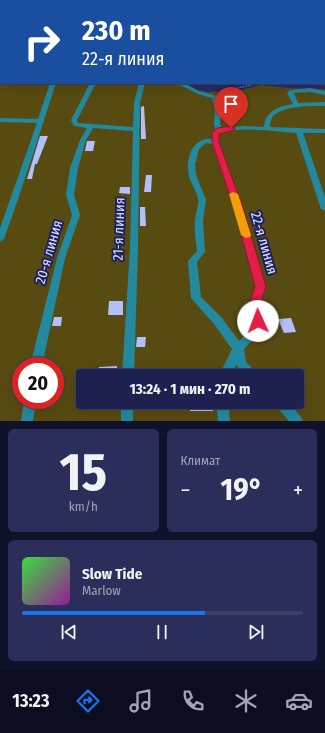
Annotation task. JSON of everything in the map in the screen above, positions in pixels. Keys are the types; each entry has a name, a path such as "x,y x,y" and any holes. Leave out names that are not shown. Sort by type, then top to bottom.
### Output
{"street":[{"path":"0,240 4,215 41,121 53,84"},
{"path":"92,84 74,120 76,125 136,129"},
{"name":"21-я линия","path":"128,369 134,248 137,103 142,84"},
{"path":"185,84 191,90 215,97 218,114 217,124 219,130"},
{"path":"296,105 290,93 292,91 323,92 325,99"},
{"path":"266,129 266,124 271,114 284,107 325,104"},
{"path":"0,120 41,121"},
{"name":"20-я линия","path":"38,357 61,258 76,215 70,195 74,168 83,140 91,126"},
{"path":"246,369 241,364 238,348 218,321 196,298 192,261 201,252 199,220 202,200 192,172 193,158 197,145 206,140 216,142 216,133 219,130 231,128 325,131"},
{"path":"299,131 325,209"},
{"name":"22-я линия","path":"216,142 238,208 260,286 257,299 257,330 238,348 228,369"},
{"path":"27,421 29,409"},
{"path":"127,409 127,421"},
{"path":"223,409 224,421"},
{"path":"287,409 298,421"}],"path":[{"path":"215,97 229,90 256,84"}],"shaded area":[{"path":"0,84 188,84 194,89 208,92 238,91 261,85 289,88 325,89 325,421 0,421"}],"building":[{"path":"144,106 146,139 141,139 141,107"},
{"path":"40,136 48,136 37,164 35,164 32,179 27,179"},
{"path":"87,141 95,141 93,151 85,151"},
{"path":"146,175 152,175 151,192 144,192"},
{"path":"120,187 130,187 130,194 119,193"},
{"path":"140,207 145,207 146,226 140,226"},
{"path":"109,301 123,301 123,315 108,315"},
{"path":"54,317 62,317 61,326 52,326"},
{"path":"291,318 296,332 284,333 278,319"},
{"path":"137,337 146,337 145,347 136,347"},
{"path":"117,366 117,369 99,369 99,367"},
{"path":"190,409 213,409 213,411 190,411"}],"slow traffic":[{"path":"233,194 246,235"}],"route":[{"path":"231,128 219,130 216,133 216,142 238,208 260,286 257,299 258,321"}]}
